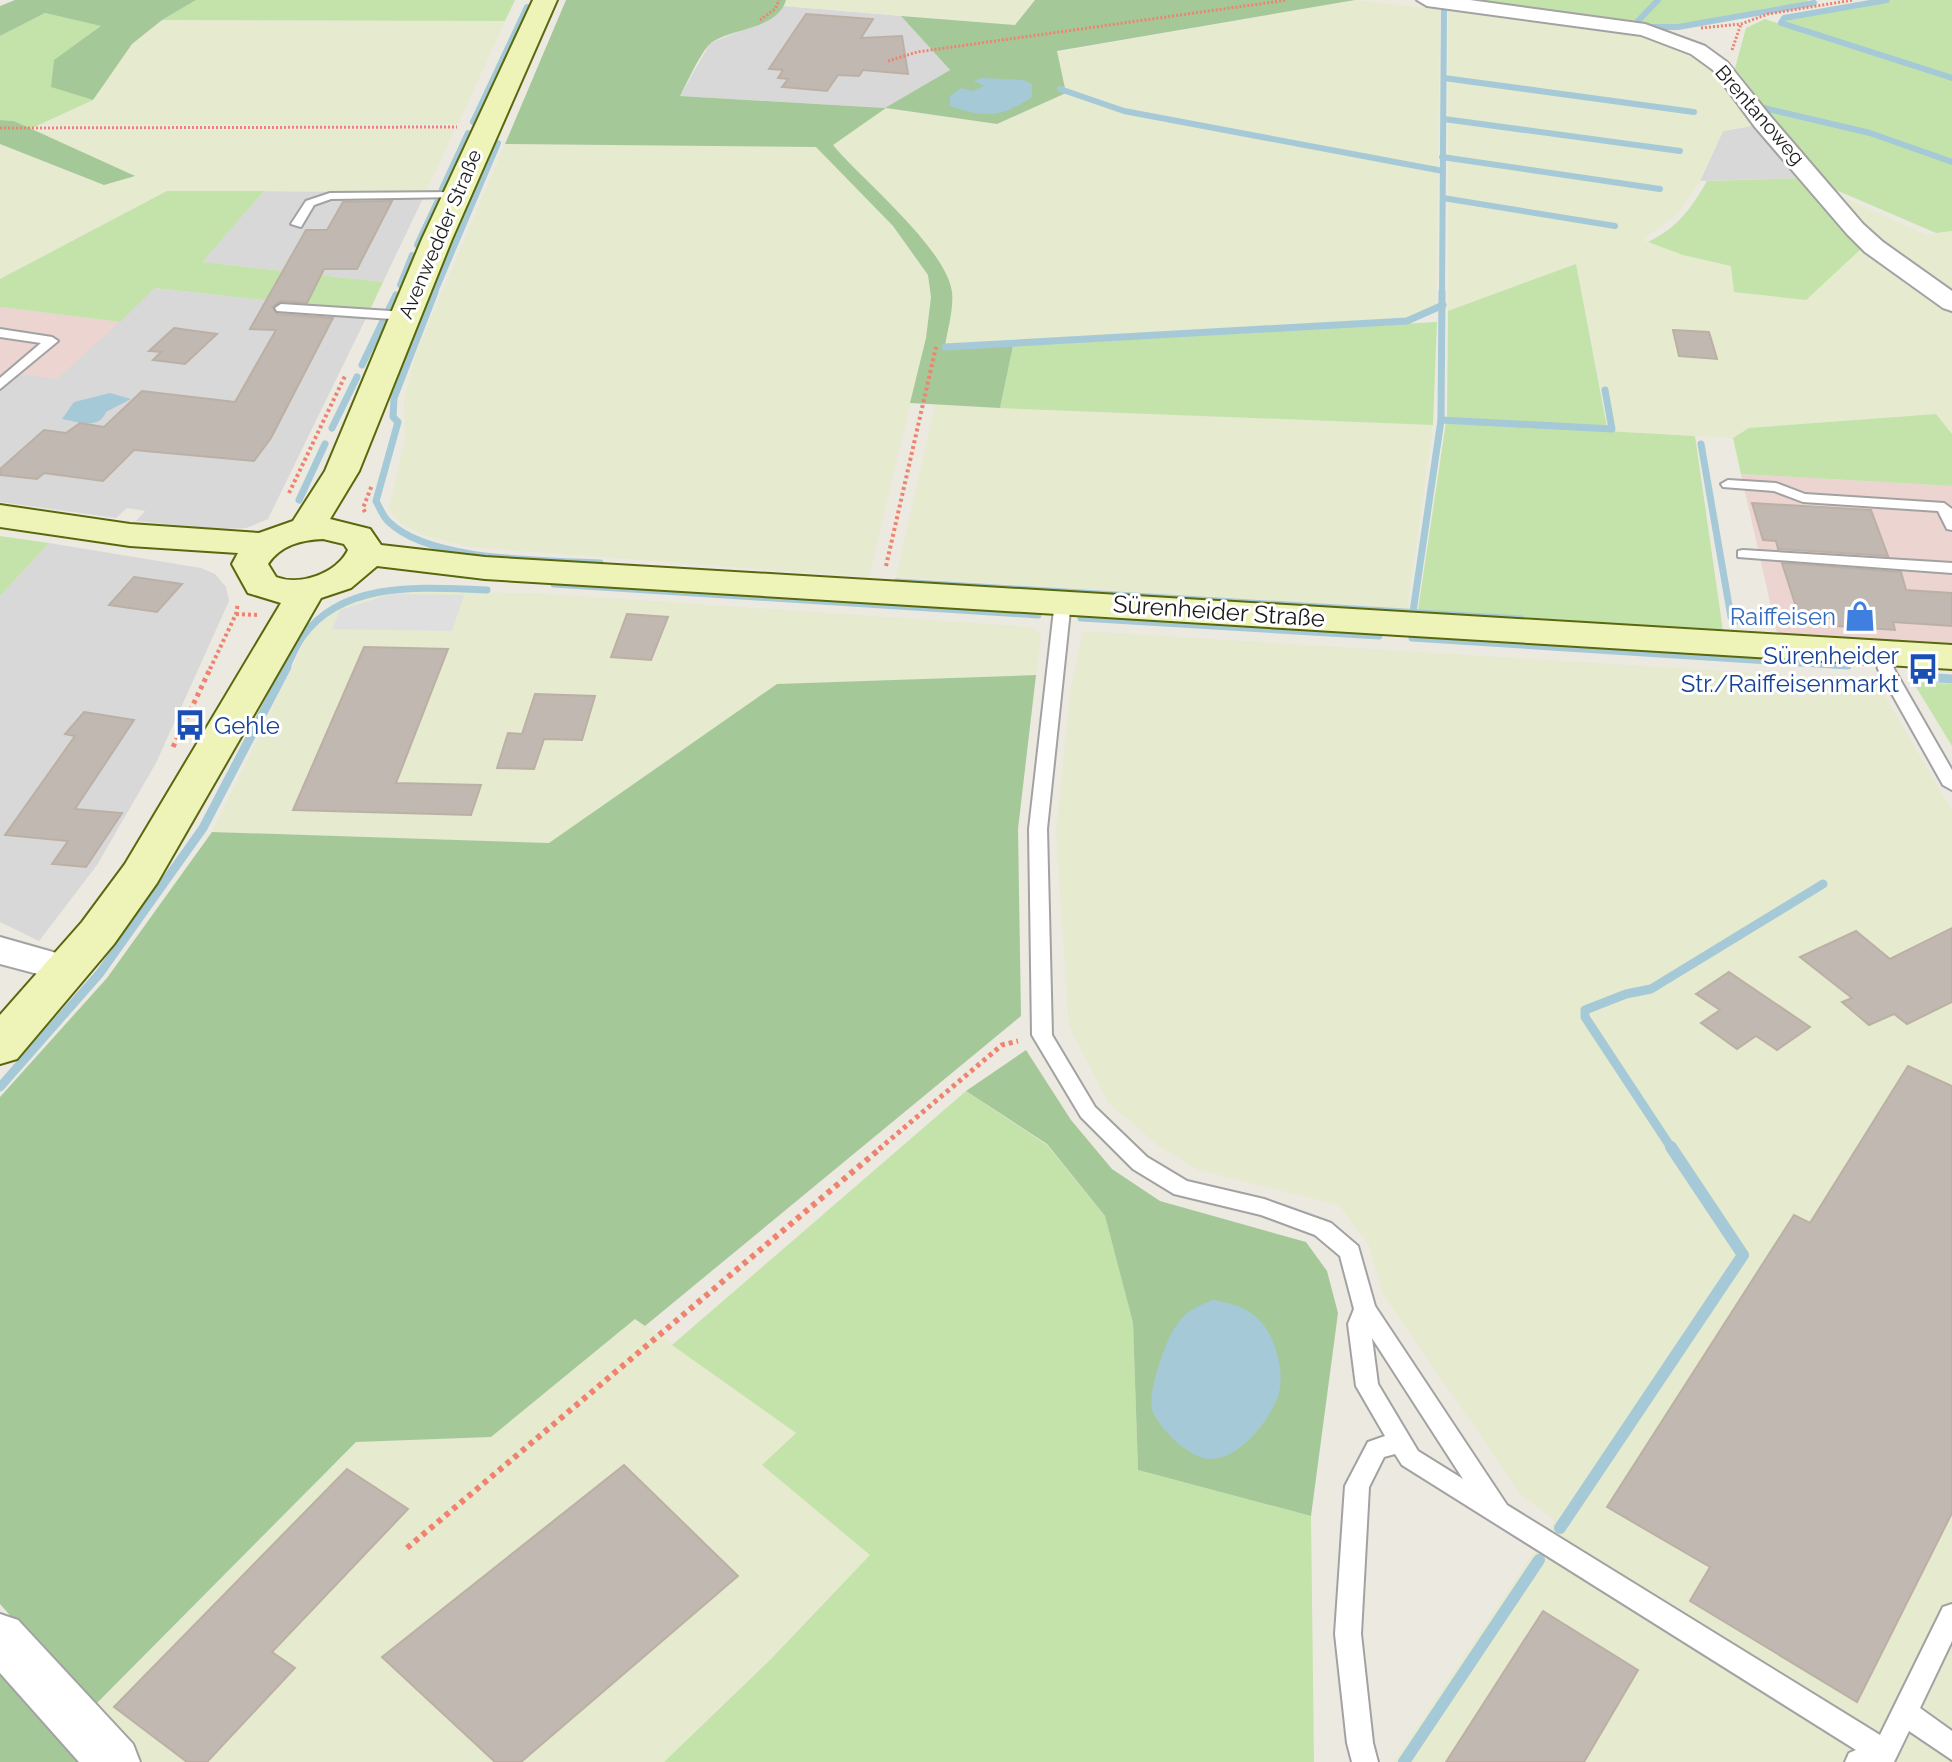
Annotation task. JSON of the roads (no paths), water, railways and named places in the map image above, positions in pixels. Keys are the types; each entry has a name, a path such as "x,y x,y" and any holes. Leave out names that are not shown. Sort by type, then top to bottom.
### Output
{"main road":[{"name":"Avenwedder Straße","path":"342,545 346,508 342,471 486,127 545,0"},
{"path":"0,516 130,535 274,572 344,579 342,545 283,534 274,572 251,682 202,775 142,873 68,969 0,1047"},
{"name":"Sürenheider Straße","path":"342,545 399,573 485,568 1952,657"}],"street":[{"name":"Brentanoweg","path":"1427,0 1645,30 1698,50 1720,66 1763,122 1855,229 1874,247 1952,303"},
{"path":"0,950 68,969"},
{"path":"0,1637 114,1762"}],"lane":[{"path":"297,224 310,203 330,196 457,195"},
{"path":"281,308 406,316"},
{"path":"0,333 52,341 2,381"},
{"path":"1728,484 1776,487 1803,498 1944,507 1952,526"},
{"path":"1743,554 1952,568"},
{"path":"1063,601 1038,829 1042,1035 1088,1112 1140,1163 1181,1188 1264,1207 1323,1229 1350,1252 1365,1309 1500,1514"},
{"path":"1882,653 1886,669 1952,785"},
{"path":"1365,1309 1359,1324 1367,1386 1410,1458 1885,1753"},
{"path":"1365,1762 1360,1743 1348,1634 1357,1486 1376,1449 1401,1442"},
{"path":"1858,1762 1885,1753 1952,1615"},
{"path":"1905,1713 1952,1747"}],"water":[{"path":"981,78 1023,80 1032,84 1032,97 1011,109 992,114 973,113 950,106 950,96 961,88 972,91 984,86 974,81"},
{"path":"110,393 131,399 93,423 62,419 74,402"},
{"path":"1213,1300 1242,1308 1263,1325 1274,1343 1281,1377 1274,1406 1252,1437 1232,1453 1210,1459 1189,1452 1170,1436 1154,1415 1151,1400 1159,1364 1173,1330 1189,1312"}],"waterway":[{"path":"1638,26 1638,21 1658,0"},
{"path":"1887,0 1784,18 1781,23 1952,78"},
{"path":"1642,27 1678,27 1814,3"},
{"path":"473,122 527,7"},
{"path":"1443,157 1444,7"},
{"path":"1444,78 1694,112"},
{"path":"1060,89 1124,111 1443,171"},
{"path":"1764,108 1870,133 1952,162"},
{"path":"1444,119 1680,151"},
{"path":"442,189 468,133"},
{"path":"434,294 498,143"},
{"path":"1443,157 1443,171"},
{"path":"1443,157 1660,189"},
{"path":"1442,294 1443,171"},
{"path":"417,245 439,198"},
{"path":"1443,198 1615,226"},
{"path":"400,285 412,255"},
{"path":"435,292 394,398 393,417 398,422 376,501 383,515 408,535 459,552 600,563"},
{"path":"1442,292 1442,305"},
{"path":"389,309 396,295"},
{"path":"945,347 1407,321 1442,305"},
{"path":"1441,420 1442,305"},
{"path":"362,365 383,321"},
{"path":"332,428 357,377"},
{"path":"1441,420 1612,429 1605,390"},
{"path":"1413,612 1441,420"},
{"path":"299,500 325,444"},
{"path":"1701,444 1731,617 1736,621"},
{"path":"897,582 1521,619"},
{"path":"554,584 1038,615"},
{"path":"286,668 303,636 320,618 341,604 388,591 438,588 487,590"},
{"path":"1081,618 1379,636"},
{"path":"1412,638 1848,666"},
{"path":"0,1087 100,973 203,828 286,668"},
{"path":"1923,677 1952,679"},
{"path":"1672,1149 1585,1017 1585,1010 1626,994 1651,989 1823,884"},
{"path":"1560,1528 1743,1255 1671,1147"},
{"path":"1404,1762 1539,1560"}],"place":[{"name":"Raiffeisen","path":"1860,616"},
{"name":"Sürenheider Str./Raiffeisenmarkt","path":"1923,669"},
{"name":"Gehle","path":"190,725"}]}
